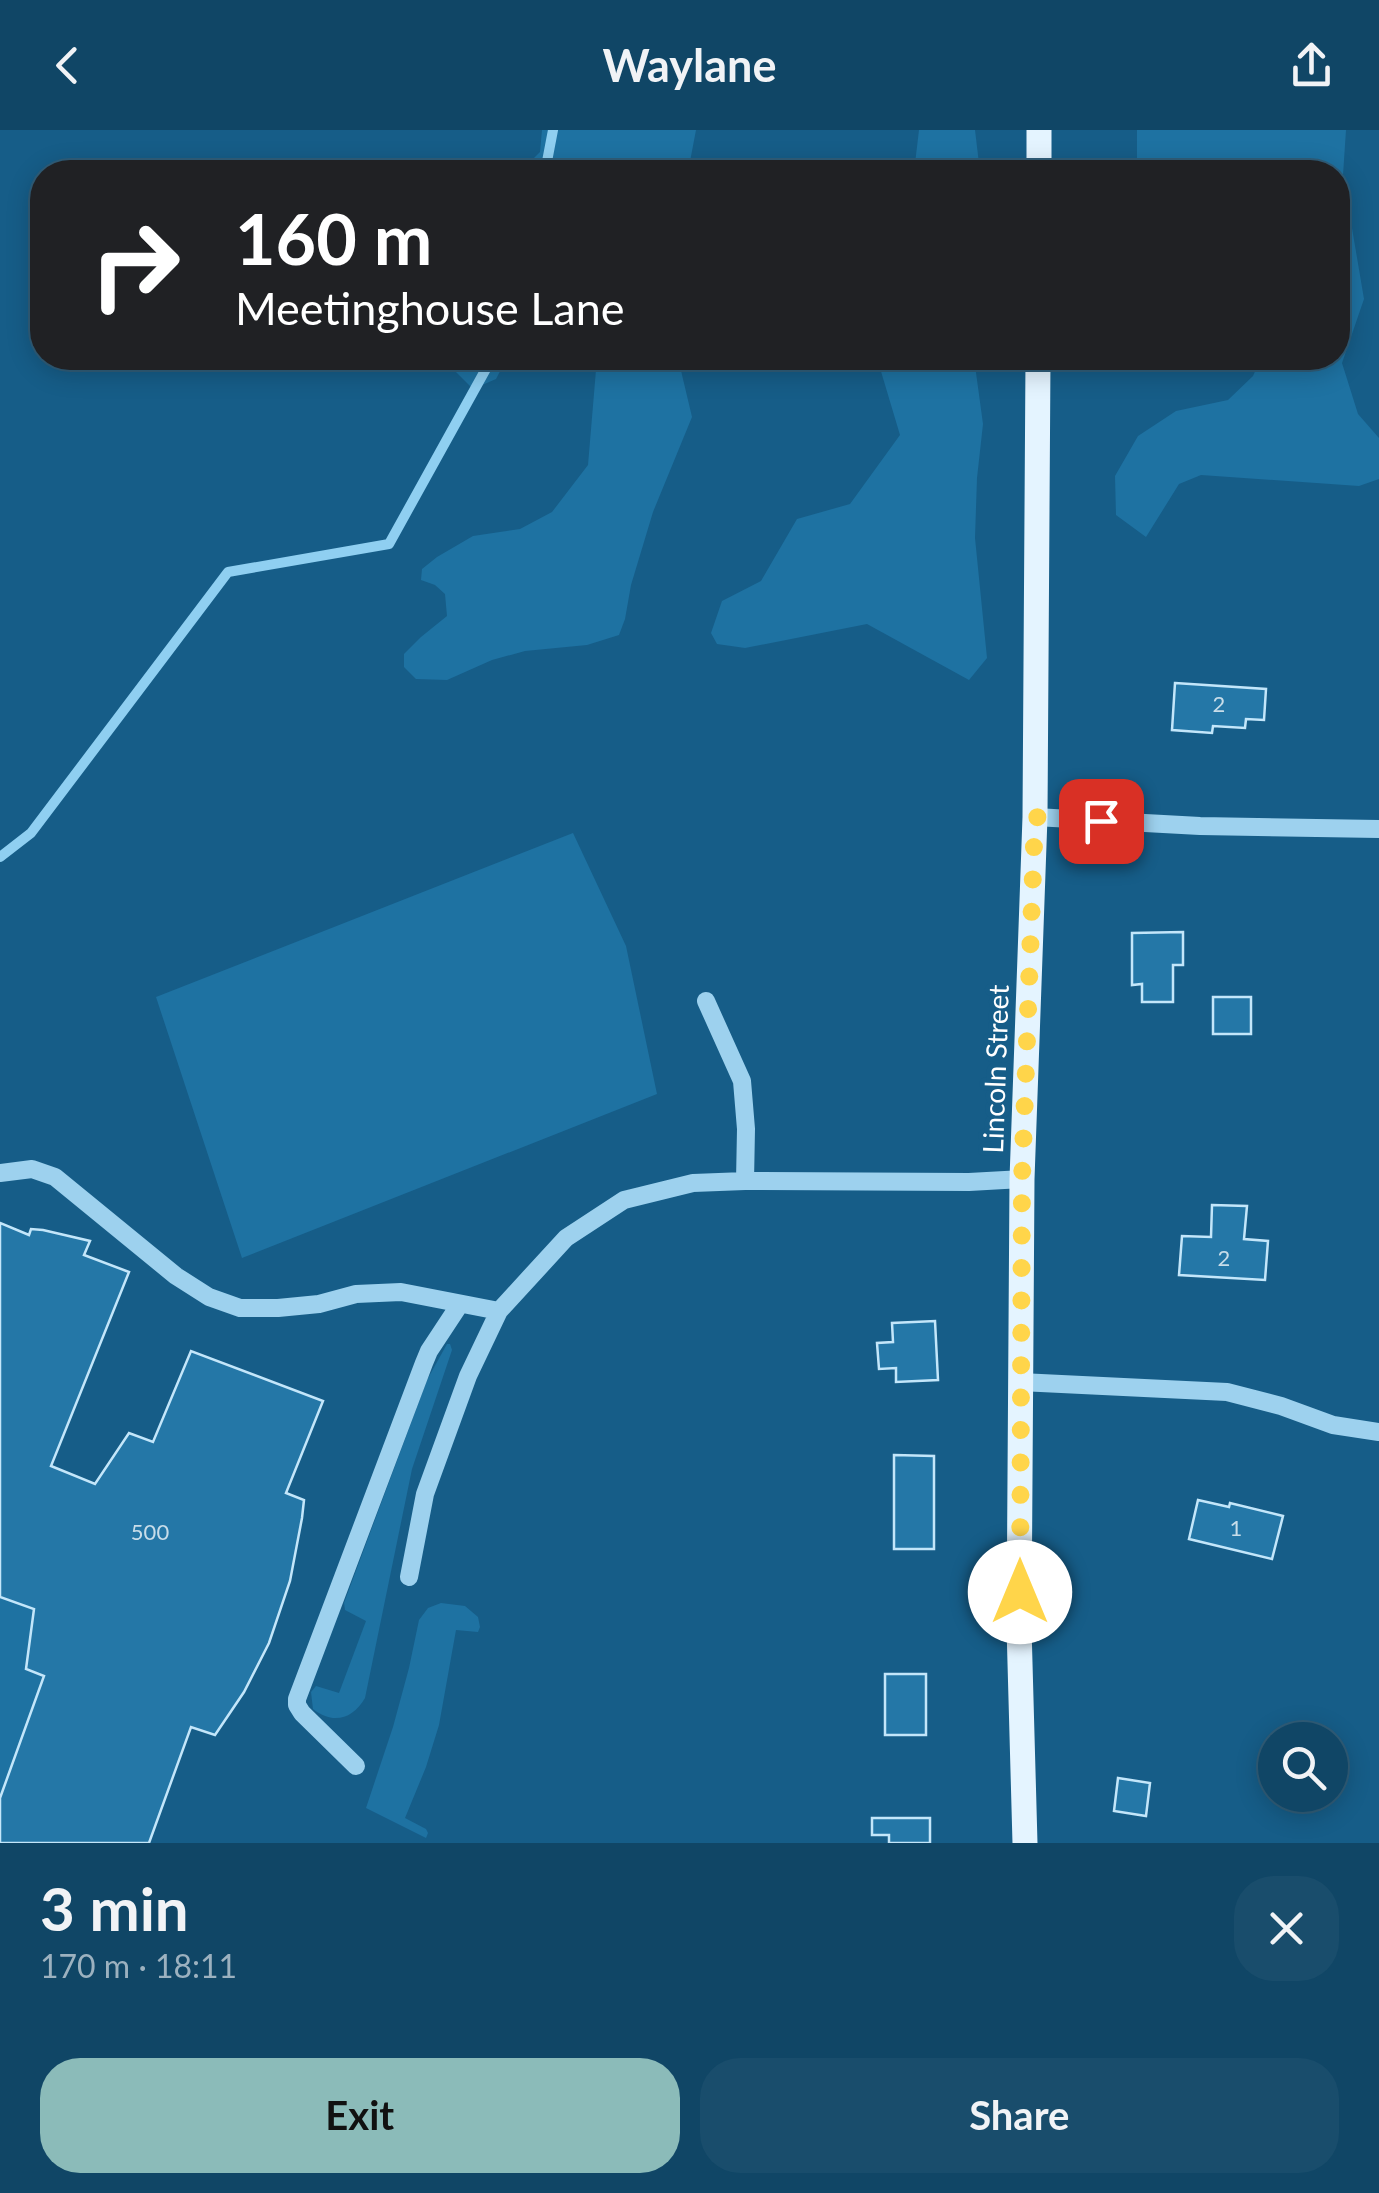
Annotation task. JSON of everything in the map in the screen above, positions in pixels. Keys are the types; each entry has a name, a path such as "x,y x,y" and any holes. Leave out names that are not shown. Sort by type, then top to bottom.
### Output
{"main road":[{"path":"1038,160 1039,130"},
{"name":"Lincoln Street","path":"1025,1843 1020,1382 1022,1179 1035,817 1038,370"}],"street":[{"path":"1035,817 1200,826 1379,829"},
{"path":"706,1001 742,1081 746,1129 744,1181"},
{"path":"0,1172 32,1170 55,1177 176,1276 210,1297 240,1308 319,1304 356,1294 401,1292 500,1312"},
{"path":"409,1577 425,1494 468,1376 500,1312 566,1238 624,1200 693,1183 1022,1179"},
{"path":"356,1766 302,1713 297,1698 424,1363 460,1304"},
{"path":"1020,1382 1227,1392 1333,1425 1379,1432"}],"shaded area":[{"path":"542,130 696,130 690,160 532,160 540,152"},
{"path":"919,130 975,130 979,160 915,160"},
{"path":"1137,130 1346,130 1344,160 1137,160"},
{"path":"1350,216 1364,299 1350,340"},
{"path":"454,370 501,370 496,379 473,389"},
{"path":"596,370 681,370 692,417 653,512 619,635 587,645 525,651 492,660 447,680 416,679 404,667 404,654 447,616 445,594 421,580 422,569 473,536 520,529 552,512 588,465"},
{"path":"881,370 976,370 983,424 975,538 987,658 969,680 867,624 745,648 717,644 711,633 722,601 761,581 797,519 850,504 900,435"},
{"path":"1256,370 1344,370 1358,414 1379,438 1379,479 1359,486 1201,475 1179,484 1146,537 1116,515 1115,476 1138,436 1176,411 1228,400"},
{"path":"573,833 626,946 657,1094 242,1258 156,997"},
{"path":"447,1344 452,1350 412,1469 365,1698 349,1715 328,1717 313,1709 311,1692 316,1686 339,1693 366,1621 345,1610 344,1603 427,1380"},
{"path":"0,1597 34,1609 26,1669 44,1676 0,1798"},
{"path":"441,1603 465,1606 478,1617 480,1627 478,1632 456,1630 439,1725 405,1818 426,1829 426,1838 366,1808 393,1727 419,1620 428,1608"}],"building":[{"path":"1175,683 1266,689 1264,720 1246,719 1245,728 1213,726 1212,733 1172,730"},
{"path":"1183,932 1183,965 1173,965 1173,1002 1142,1002 1142,984 1132,985 1132,933"},
{"path":"1213,997 1251,997 1251,1034 1213,1034"},
{"path":"1212,1205 1247,1206 1244,1239 1268,1241 1265,1280 1179,1275 1182,1236 1211,1237"},
{"path":"0,1223 29,1235 31,1229 43,1230 90,1241 84,1255 129,1272 51,1466 95,1484 129,1433 153,1442 191,1351 323,1401 286,1493 304,1500 302,1518 290,1581 269,1643 244,1692 215,1735 191,1727 149,1843 0,1843 0,1798 44,1676 26,1669 34,1609 0,1597"},
{"path":"935,1321 938,1380 896,1382 896,1368 879,1369 877,1343 893,1342 892,1323"},
{"path":"894,1455 934,1456 934,1549 894,1549"},
{"path":"1198,1500 1283,1516 1272,1559 1189,1539"},
{"path":"885,1674 926,1674 926,1735 885,1735"},
{"path":"1118,1778 1150,1783 1146,1816 1114,1811"},
{"path":"872,1818 930,1818 930,1843 889,1843 889,1835 872,1835"}],"waterway":[{"path":"547,160 553,130"},
{"path":"0,857 31,833 228,572 389,544 485,370"}],"route":[{"path":"1020,1592 1022,1179 1035,817 1101,821"}]}
